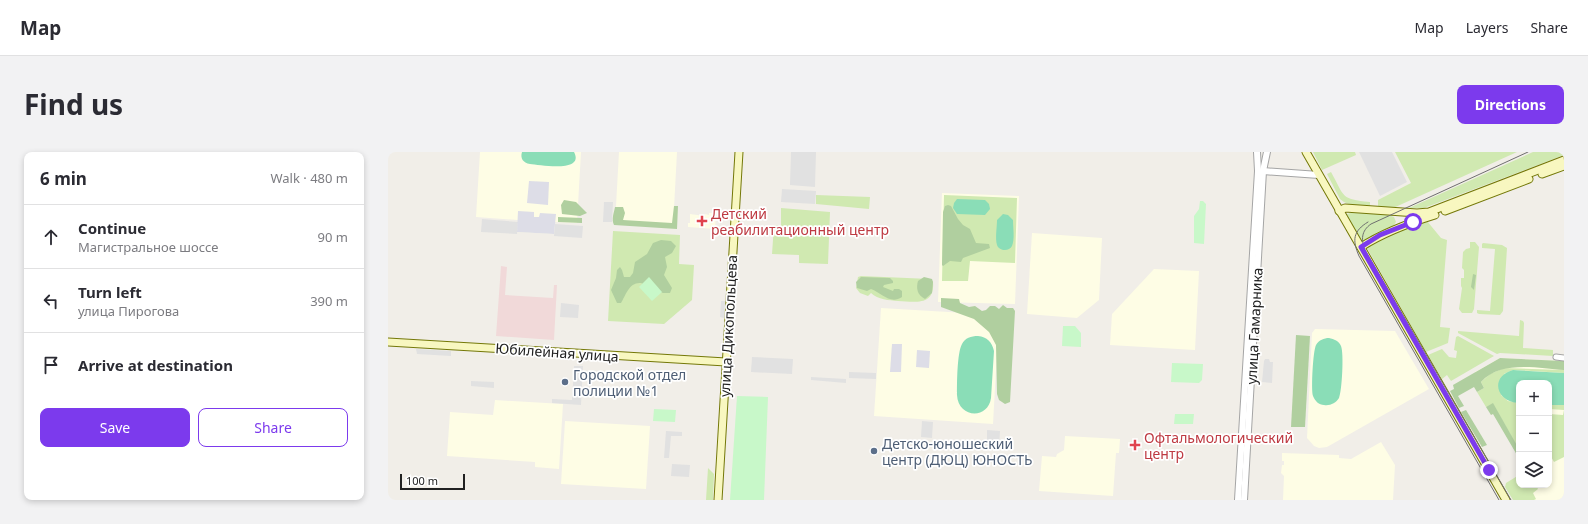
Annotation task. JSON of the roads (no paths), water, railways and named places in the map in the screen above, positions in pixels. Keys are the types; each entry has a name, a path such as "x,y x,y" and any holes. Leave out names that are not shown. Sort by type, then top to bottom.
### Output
{"main road":[{"name":"улица Дикопольцева","path":"718,500 739,152"},
{"path":"1306,152 1506,500"},
{"path":"1340,211 1345,208 1395,212 1429,212 1564,160"},
{"path":"1361,247 1380,235 1398,227 1439,214 1564,166"},
{"path":"1395,212 1399,216 1400,222 1398,227"},
{"name":"Юбилейная улица","path":"388,342 726,362"}],"street":[{"name":"улица Гамарника","path":"1238,500 1258,171 1257,152"},
{"name":"улица Гамарника","path":"1244,500 1263,171 1267,152"},
{"path":"1263,171 1319,175"},
{"path":"1556,357 1564,358"}],"tram line":[{"path":"1511,500 1365,250 1363,236 1365,230 1371,224 1528,152"},
{"path":"1368,222 1359,229 1355,236 1355,245 1359,256 1499,500"}],"place":[{"name":"Детский реабилитационный центр","path":"702,221"},
{"name":"Городской отдел полиции №1","path":"565,382"},
{"name":"Офтальмологический центр","path":"1135,445"},
{"name":"Детско-юношеский центр (ДЮЦ) ЮНОСТЬ","path":"874,451"}]}
